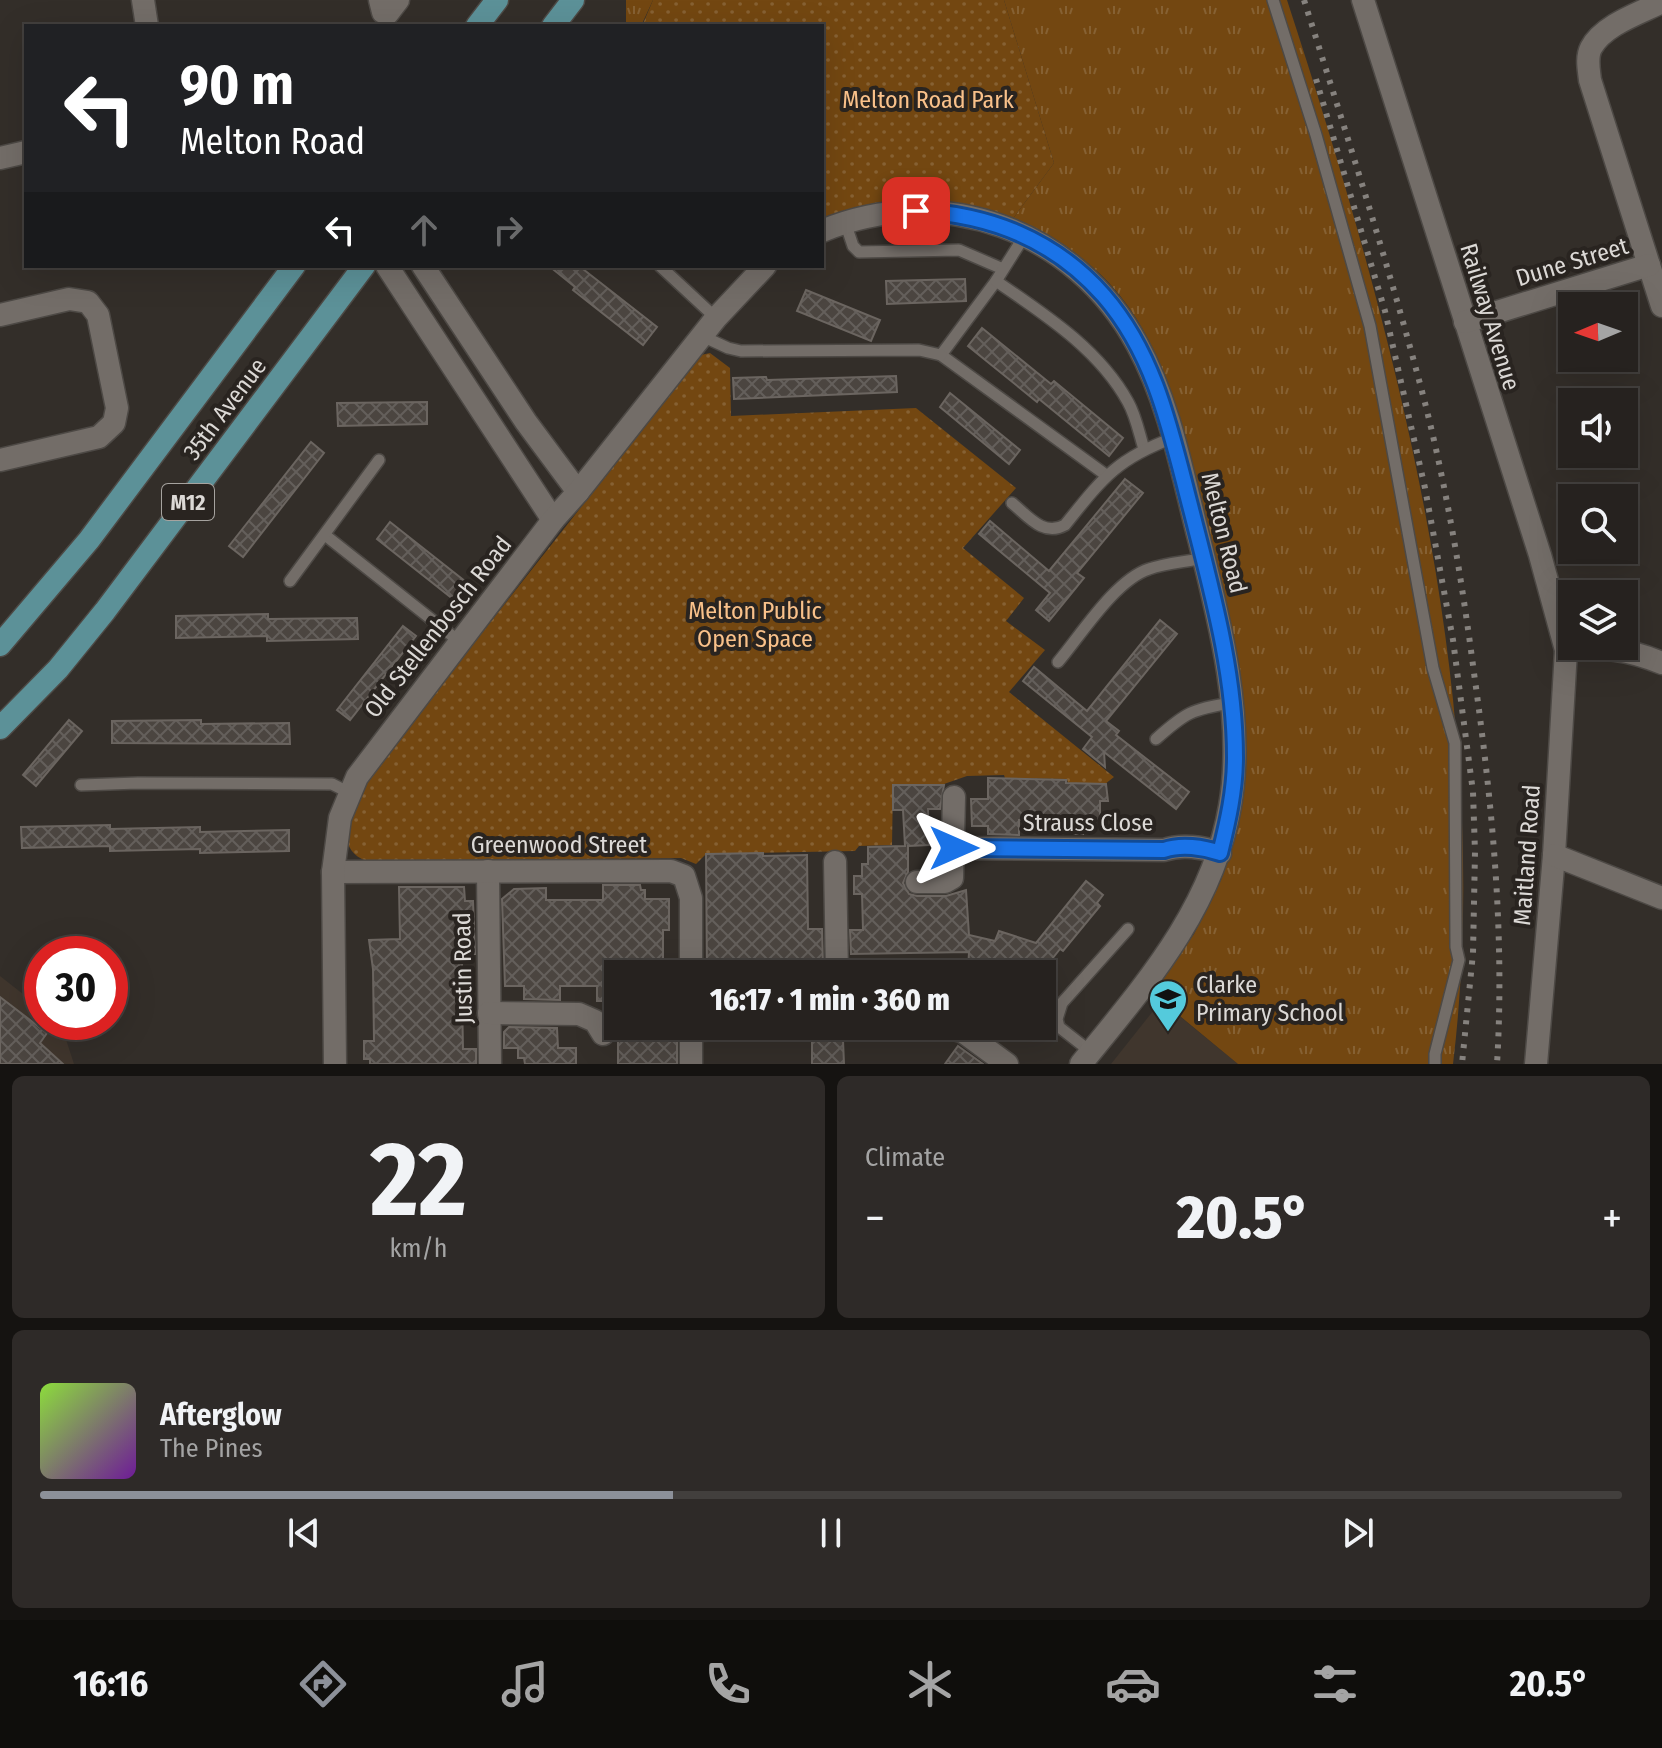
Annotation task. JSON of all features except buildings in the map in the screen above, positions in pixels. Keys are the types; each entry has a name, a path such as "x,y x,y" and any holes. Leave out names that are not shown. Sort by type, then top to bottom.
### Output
{"main road":[{"path":"479,24 497,0"},
{"path":"555,24 573,0"},
{"name":"35th Avenue","path":"0,645 119,501 293,268"},
{"name":"35th Avenue","path":"0,728 58,669 105,611 362,268"}],"street":[{"path":"143,0 147,24"},
{"path":"380,0 383,12 388,13 398,0"},
{"name":"Railway Avenue","path":"1363,0 1540,555 1558,621"},
{"path":"1662,2 1598,38 1588,57 1590,80 1662,306"},
{"path":"0,158 24,152"},
{"name":"Melton Road","path":"824,230 845,222 892,212 940,212 984,220 1025,235 1058,253 1116,310 1146,361 1173,438 1222,638 1231,703 1234,781 1220,853 1195,908 1172,949 1086,1058"},
{"name":"Dune Street","path":"1465,322 1649,265"},
{"path":"388,268 553,520 716,318 763,268"},
{"path":"424,268 526,422 578,492"},
{"path":"0,315 69,299 88,302 98,315 117,408 114,423 99,437 0,460"},
{"name":"Old Stellenbosch Road","path":"335,1064 333,872 340,818 350,793 357,777 383,741 553,520"},
{"path":"1638,655 1662,663"},
{"name":"Maitland Road","path":"1536,1064 1554,855 1565,660"},
{"path":"917,882 948,881 952,878 954,797"},
{"name":"Strauss Close","path":"954,848 1164,850 1171,847 1206,848 1220,853"},
{"path":"1554,855 1662,898"},
{"path":"835,862 837,960"},
{"name":"Justin Road","path":"488,871 490,1064"},
{"name":"Greenwood Street","path":"333,872 671,871 684,876 691,898 691,960"},
{"path":"489,1013 579,1014 595,1021 603,1034"},
{"path":"691,1040 691,1064"},
{"path":"974,1040 1007,1064"}],"lane":[{"path":"1273,0 1316,135 1370,326 1433,668 1455,743 1456,947 1459,960 1435,1064"},
{"path":"845,222 853,246 859,252 959,250 1003,269"},
{"path":"941,355 996,281 1025,235"},
{"path":"662,268 716,318"},
{"path":"996,281 1092,353 1130,405 1144,449"},
{"path":"702,336 741,351 919,350 941,355 1106,475"},
{"path":"1012,503 1041,527 1057,529 1065,525 1106,475 1144,449 1173,438"},
{"path":"290,581 379,460"},
{"path":"325,535 460,642"},
{"path":"1058,662 1119,588 1133,577 1148,569 1204,558"},
{"path":"1156,739 1179,718 1197,709 1231,703"},
{"path":"81,785 332,784 350,793"},
{"path":"1086,1058 1059,1027 1058,1012 1062,1003 1128,929"}],"shaded area":[{"path":"0,976 24,995 24,1040 66,1040 74,1064 0,1064"},
{"name":"Clarke Primary School","path":"1161,1001 1238,1064 1111,1064"}],"green space":[{"path":"626,0 653,0 642,24 626,23"},
{"name":"Melton Road Park","path":"653,0 1004,0 1054,163 1012,220 965,206 917,200 869,205 824,218 824,24 643,24"},
{"path":"1004,0 1287,0 1365,258 1399,391 1427,524 1448,659 1461,795 1463,930 1453,1064 1238,1064 1152,993 1194,934 1221,880 1231,849 1238,668 1180,422 1159,362 1145,334 1129,307 1088,263 1051,239 1012,220 1054,163"},
{"name":"Melton Public Open Space","path":"710,353 730,368 731,416 916,408 1016,488 963,548 1024,598 1006,621 1045,650 1009,692 1114,777 1105,784 1068,783 1067,779 1005,778 1004,775 967,776 944,784 893,785 892,845 859,846 855,851 706,854 696,864 681,858 367,861 354,853 348,843 347,829 351,815 380,762 701,355"}],"railway":[{"path":"1304,0 1411,349 1453,535 1474,673 1491,819 1498,917 1497,1064"},
{"path":"1316,79 1385,311 1425,488 1453,640 1473,792 1475,852 1473,953 1462,1064"}],"place":[{"name":"Clarke Primary School","path":"1168,1033"}],"route":[{"path":"916,211 984,220 1025,235 1058,253 1103,295 1137,344 1164,408 1209,578 1222,638 1235,755 1231,806 1220,853 1206,848 1171,847 1164,850 954,848"}]}
